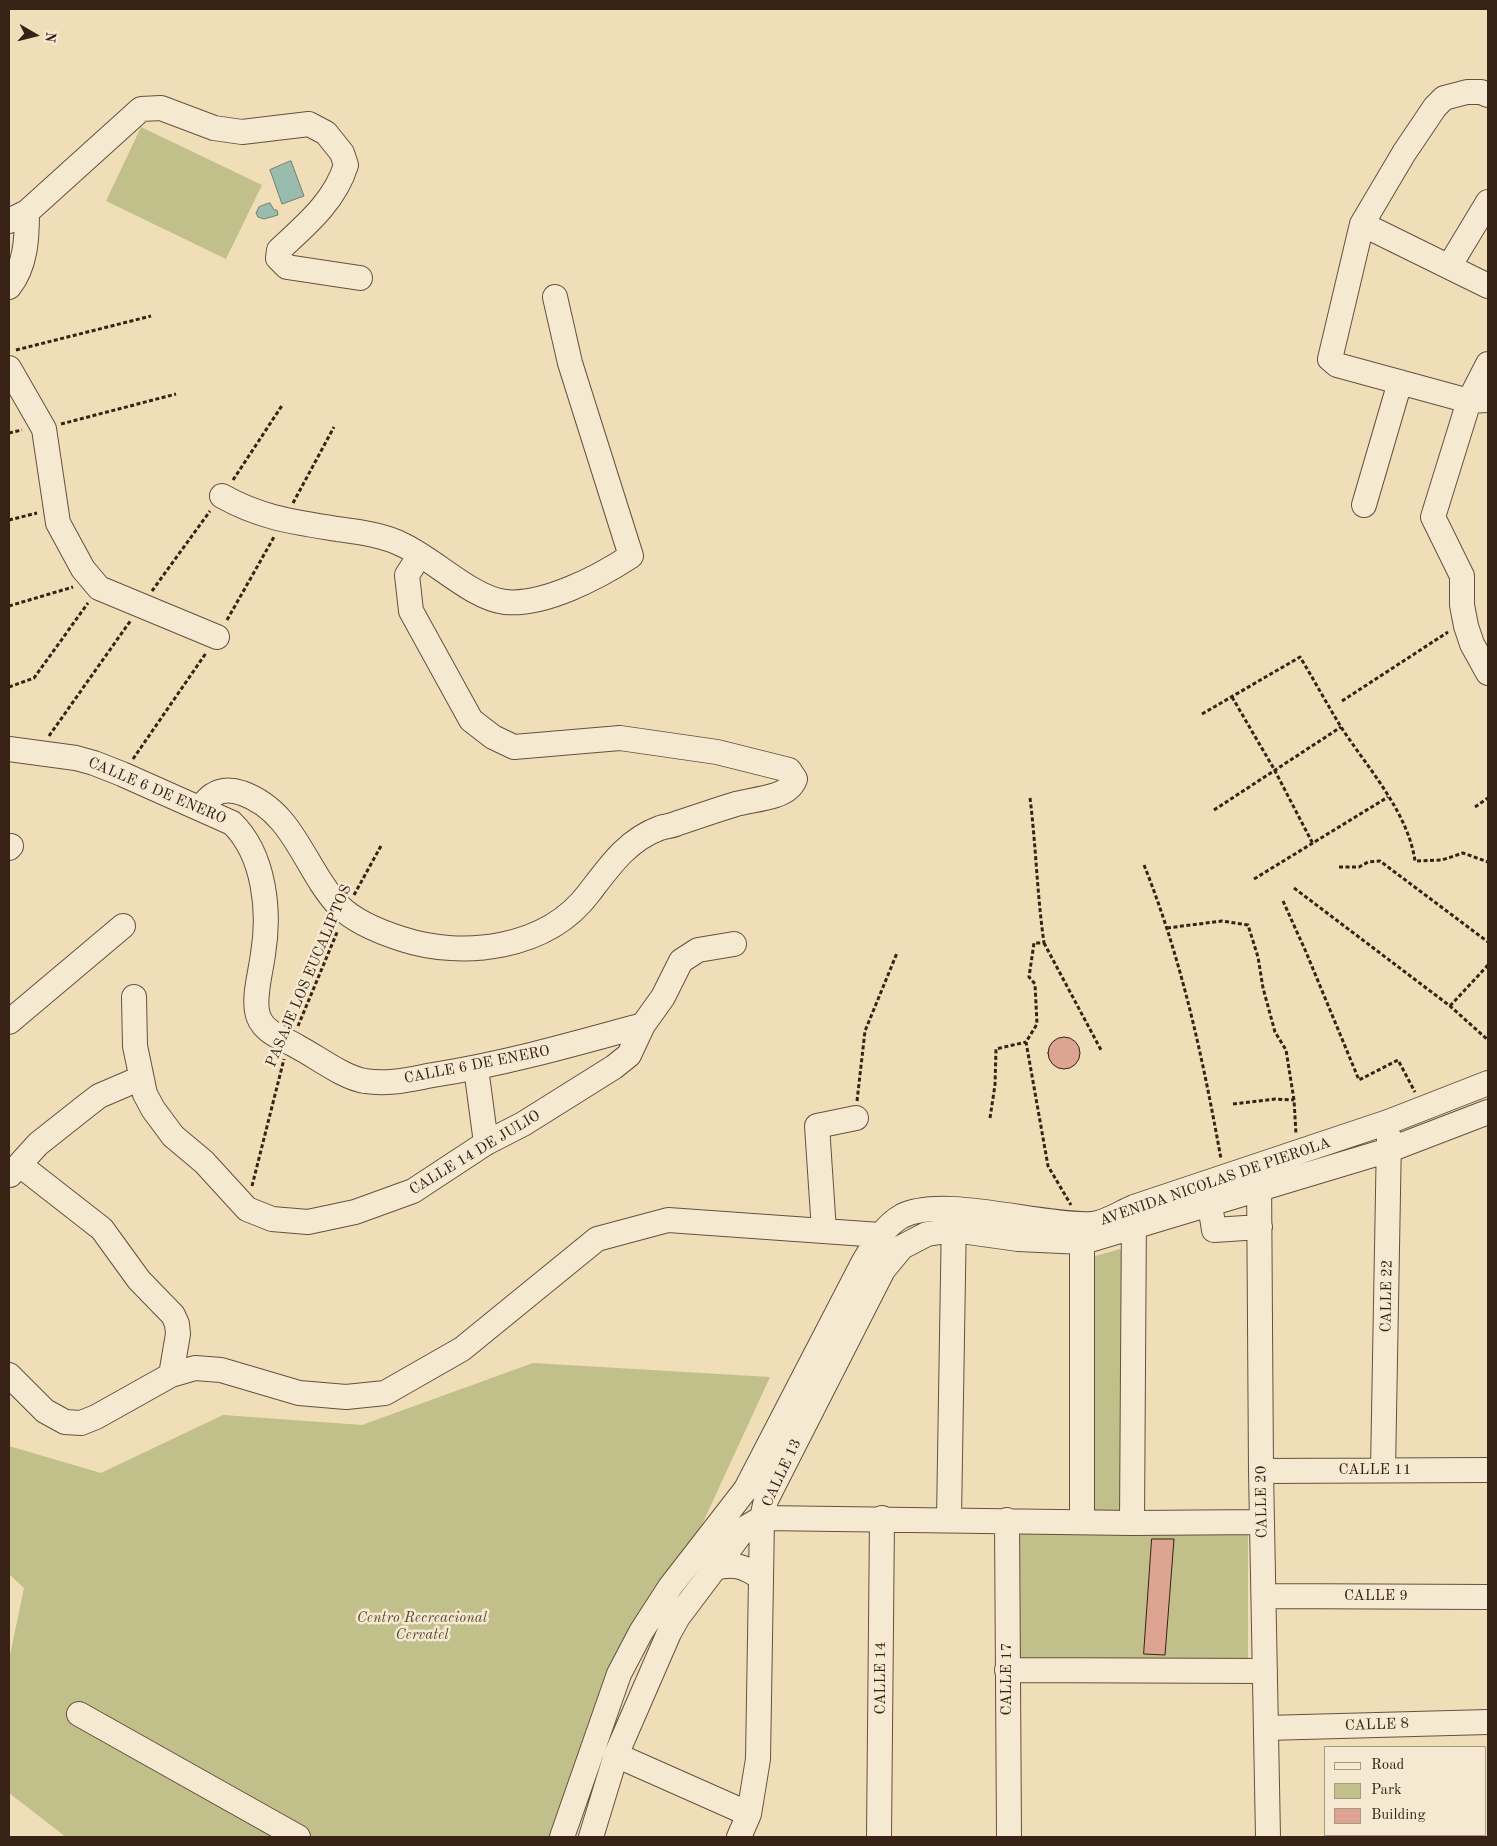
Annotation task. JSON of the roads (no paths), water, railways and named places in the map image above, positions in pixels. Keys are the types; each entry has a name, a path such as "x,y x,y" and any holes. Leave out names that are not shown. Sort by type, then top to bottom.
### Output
{"street":[{"path":"1479,400 1337,365 1330,359 1362,224 1404,153 1444,98 1467,92 1481,92 1488,95"},
{"path":"9,287 14,281 26,248 18,217 141,109 161,108 200,124 235,131 259,131 298,123 309,124 326,133 342,154 346,165 335,191 311,221 279,250 278,258 287,267 360,278"},
{"path":"1450,265 1488,202"},
{"path":"1362,224 1450,265 1488,286"},
{"path":"222,496 247,510 283,520 363,533 402,544 483,597 506,602 545,598 598,578 631,556 570,362 554,297"},
{"path":"1488,364 1479,400 1433,517 1462,576 1462,605 1466,626 1472,644 1488,673"},
{"path":"9,368 44,429 58,523 83,569 96,585 141,606 217,637"},
{"path":"1364,504 1400,382"},
{"path":"199,808 212,795 230,790 245,794 263,803 281,819 304,850 327,891 345,912 394,937 430,947 462,949 512,942 549,926 571,911 589,893 613,860 636,841 661,827 777,795 792,785 795,778 789,770 717,752 620,738 514,747 493,737 471,720 411,611 407,575 420,554"},
{"name":"CALLE 6 DE ENERO","path":"9,749 76,758 122,774 232,823 243,836 255,860 263,893 267,934 257,1011 260,1020 271,1033 346,1074 365,1081 397,1081 476,1068 643,1025"},
{"path":"9,1022 123,926"},
{"name":"CALLE 14 DE JULIO","path":"134,997 134,1037 141,1078 153,1109 173,1136 204,1162 247,1209 259,1215 290,1222 308,1222 355,1212 413,1191 486,1143 523,1124 614,1068 629,1055 643,1025 666,992 677,966 686,956 698,950 734,944"},
{"path":"476,1068 486,1143"},
{"path":"141,1078 93,1101 38,1144 14,1171 102,1229 139,1280 173,1315 178,1334 171,1375"},
{"name":"AVENIDA NICOLAS DE PIEROLA","path":"562,1837 619,1674 641,1632 670,1587 746,1489 859,1271 880,1236 902,1216 928,1210 954,1220 1082,1233 1094,1224 1134,1217 1224,1178 1259,1177 1297,1154 1388,1122 1488,1083"},
{"path":"1132,1523 1134,1217 1210,1205 1259,1177 1389,1150 1488,1112"},
{"path":"824,1231 818,1126 856,1118"},
{"name":"CALLE 22","path":"1383,1470 1388,1122"},
{"name":"CALLE 20","path":"1259,1177 1261,1471 1268,1837"},
{"path":"1210,1205 1214,1230 1260,1227"},
{"path":"9,1375 45,1411 65,1422 81,1423 96,1417 171,1375 195,1368 220,1370 299,1393 346,1397 385,1393 462,1349 598,1239 668,1220 880,1236"},
{"path":"949,1519 954,1220"},
{"name":"CALLE 13","path":"739,1837 749,1814 758,1759 762,1518 766,1500 883,1270 902,1247 954,1220"},
{"path":"1082,1233 1082,1522"},
{"name":"CALLE 11","path":"1261,1471 1488,1470"},
{"path":"591,1837 616,1755 669,1633 714,1568 745,1528 762,1518 882,1518 1132,1523 1262,1522"},
{"name":"CALLE 14","path":"880,1837 882,1518"},
{"name":"CALLE 17","path":"1006,1520 1009,1837"},
{"path":"714,1568 730,1564 743,1566 761,1578"},
{"name":"CALLE 9","path":"1264,1596 1488,1597"},
{"path":"1007,1670 1265,1671"},
{"path":"79,1714 298,1837"},
{"name":"CALLE 8","path":"1266,1728 1488,1722"},
{"path":"616,1755 749,1814"}],"park label":[{"name":"Centro Recreacional Cervatel","path":"422,1626"}]}
